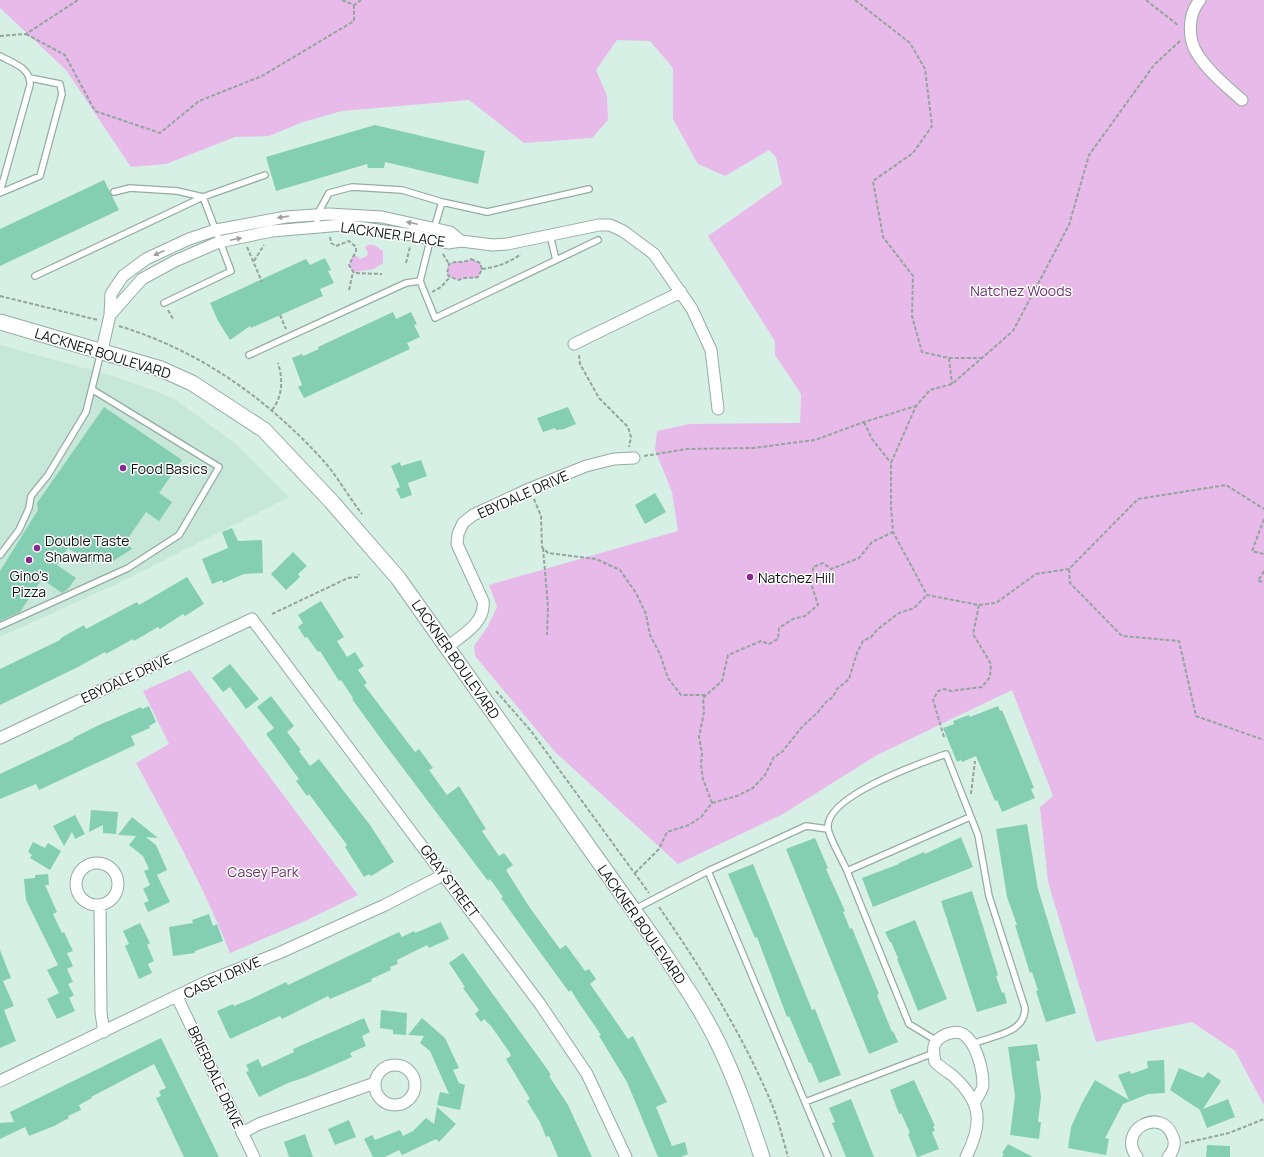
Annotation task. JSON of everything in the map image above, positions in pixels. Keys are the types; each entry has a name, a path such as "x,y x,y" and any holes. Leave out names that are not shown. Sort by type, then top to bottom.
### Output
{"main road":[{"name":"LACKNER BOULEVARD","path":"0,322 102,350 161,369 192,383 264,430 331,501 390,568 633,910 689,992 718,1043 742,1098 762,1157"}],"street":[{"path":"1200,0 1193,8 1190,33 1198,55 1226,86 1242,100"},
{"name":"LACKNER PLACE","path":"102,350 110,315 111,294 123,276 146,259 189,239 216,230 286,217 317,215 382,217 450,232 461,241"},
{"name":"LACKNER PLACE","path":"110,315 142,279 175,261 219,242 265,232 342,225 413,235 448,243 461,241 493,245 507,244 599,225 610,225 622,231 654,254 692,309 711,350 718,409"},
{"path":"577,342 680,292"},
{"name":"EBYDALE DRIVE","path":"447,647 481,618 484,609 484,601 457,544 458,534 463,523 474,515 529,489 586,466 630,458"},
{"name":"EBYDALE DRIVE","path":"0,738 252,619"},
{"name":"GRAY STREET","path":"252,619 445,874 540,1004 587,1074 626,1157"},
{"name":"CASEY DRIVE","path":"0,1080 104,1032 210,980 279,953 385,905 445,874"},
{"path":"100,905 101,1013 104,1032"},
{"name":"BRIERDALE DRIVE","path":"177,997 254,1157"},
{"path":"966,1157 976,1131 977,1116 975,1102 951,1075 935,1062 934,1046 937,1040 952,1032 961,1033 973,1044 978,1057 983,1086 975,1102"},
{"path":"242,1133 259,1124 375,1083"},
{"path":"1137,1157 1133,1149 1132,1137 1141,1125 1150,1122 1157,1122 1170,1130 1174,1138 1174,1145 1168,1157"}],"lane":[{"path":"0,56 26,71 30,78 30,85 0,193"},
{"path":"0,193 40,176 62,94 60,84 30,78"},
{"path":"35,276 203,197 265,175"},
{"path":"317,227 317,215 329,193 352,187 402,190 442,202 487,212 589,190"},
{"path":"114,192 130,188 177,191 203,197"},
{"path":"164,303 231,271 203,197"},
{"path":"442,202 420,281 436,318 598,240"},
{"path":"550,234 556,260"},
{"path":"249,356 406,283 420,281"},
{"path":"0,556 19,530 29,508 31,496 48,475 86,412 93,390 102,350"},
{"path":"0,626 128,568 179,535 219,467 93,390"},
{"path":"937,1040 909,1024 847,871 828,829 830,816 839,806 881,779 946,754 978,834 989,896 1025,1008 1023,1021 1017,1028 973,1044"},
{"path":"847,871 970,817"},
{"path":"633,910 708,871 806,826 828,829"},
{"path":"708,871 828,1157"},
{"path":"805,1102 934,1053"}],"path":[{"path":"0,36 26,34 78,0"},
{"path":"342,0 354,5"},
{"path":"354,5 361,0"},
{"path":"855,0 910,43 925,69 932,126 913,153 873,181 883,237 913,276 912,316 922,352 949,358 984,358"},
{"path":"927,595 893,532 891,463 916,406 930,390 952,384 984,358 1013,331 1069,224 1089,155 1154,65 1190,33 1146,0"},
{"path":"26,34 65,55 96,111 160,133 199,101 262,76 354,21 354,5"},
{"path":"330,226 331,243 339,246 350,241 356,247 356,251 349,265 353,272 349,290"},
{"path":"254,262 266,242 265,232"},
{"path":"406,263 410,245"},
{"path":"246,246 262,282"},
{"path":"442,252 449,264 447,274 450,277 459,280 464,277 478,277 482,269 480,263 471,258 466,262 456,261 449,264"},
{"path":"482,269 494,268 508,263 522,253"},
{"path":"353,272 382,274"},
{"path":"432,292 441,287 450,277"},
{"path":"280,315 290,337"},
{"path":"577,342 579,359 599,398 625,423 630,432 630,458 688,449 753,448 815,440 864,422 916,406"},
{"path":"949,358 952,384"},
{"path":"272,410 278,403 281,391 281,372 278,363"},
{"path":"864,422 872,439 891,463"},
{"path":"927,595 979,605 996,603 1036,574 1069,569 1138,499 1226,485 1264,509"},
{"path":"529,489 541,516 542,547 548,601 547,635"},
{"path":"1264,519 1252,551 1264,554"},
{"path":"712,803 700,766 702,752 699,737 704,712 703,698 722,681 728,655 761,642 768,644 778,639 778,628 793,619 805,616 818,605 812,586 813,567 823,563 831,569 859,558 872,542 893,532"},
{"path":"542,547 548,553 596,559 620,570 636,593 646,614 650,634 660,654 668,678 681,695 705,695"},
{"path":"1069,569 1070,583 1122,636 1179,641 1196,716 1264,740"},
{"path":"1264,571 1258,581 1264,582"},
{"path":"272,614 348,578 358,577 359,574"},
{"path":"635,873 659,849 667,832 689,825 700,817 712,803 737,796 753,788 765,775 774,757 782,752 801,728 826,702 833,697 837,689 849,679 857,653 864,641 872,637 878,629 899,613 914,608 927,595"},
{"path":"944,737 933,700 938,691 944,689 951,691 982,687 990,677 990,664 973,634 979,605"},
{"path":"495,690 531,731 635,873 697,961 718,996 771,1103 788,1157"},
{"path":"970,796 975,761"},
{"path":"1174,1145 1229,1133 1264,1119"}],"shaded area":[{"path":"0,345 117,377 173,398 236,444 289,497 121,582 0,637"}],"green space":[{"name":"Natchez Woods","path":"0,0 1264,0 1264,1105 1235,1051 1192,1022 1096,1042 1048,882 1040,807 1053,796 1012,690 877,755 783,814 678,864 555,752 475,656 474,646 488,626 497,607 489,585 678,531 672,492 655,450 657,431 690,424 800,423 801,394 775,355 775,341 708,236 782,184 776,157 769,150 725,176 698,164 673,119 673,68 650,41 617,40 596,70 607,96 608,120 592,138 524,143 469,100 342,111 303,122 269,136 235,137 166,164 131,167 66,70 0,8"},
{"path":"368,245 374,245 383,251 383,263 374,269 353,272 349,265 354,254 360,259 367,256 368,253 365,247"},
{"path":"471,259 480,263 482,269 478,277 459,280 450,277 447,274 449,264"},
{"name":"Casey Park","path":"190,670 358,895 305,921 230,953 198,880 136,763 169,744 143,691"}],"building":[{"path":"375,125 485,151 478,184 385,162 384,168 368,168 367,164 276,191 266,157"},
{"path":"104,180 119,210 0,266 0,229"},
{"path":"325,258 331,270 328,271 334,283 320,289 323,296 251,328 250,326 230,340 218,321 210,303 306,259 310,265"},
{"path":"393,312 396,319 411,312 417,324 414,325 420,337 407,343 410,349 304,398 298,387 302,385 292,358 302,354 303,356 319,349 318,347"},
{"path":"104,407 182,460 159,493 172,502 159,521 146,512 126,541 132,549 113,561 93,564 68,548 57,565 76,578 68,589 62,593 42,579 20,612 0,621 0,571 38,510 37,503"},
{"path":"568,407 576,424 564,429 556,430 555,428 543,432 537,418"},
{"path":"421,460 427,476 408,483 412,495 401,499 396,489 400,487 391,466 400,462 401,466"},
{"path":"655,493 666,512 645,524 635,505"},
{"path":"232,528 238,541 262,540 263,573 244,574 223,583 222,580 212,584 202,559 228,548 222,532"},
{"path":"293,552 307,566 298,574 300,577 286,590 271,574"},
{"path":"187,577 204,604 185,616 183,614 160,629 158,627 134,641 133,639 106,654 105,652 78,667 0,705 0,669 60,640 84,625 86,629 137,602 139,605"},
{"path":"321,601 344,637 337,641 347,657 355,652 364,666 358,670 367,683 364,685 415,752 419,749 433,768 429,770 447,795 459,786 486,829 482,831 499,856 504,853 513,865 506,870 530,908 560,949 566,945 585,971 589,969 596,979 590,984 628,1039 633,1036 667,1102 656,1107 672,1146 685,1142 688,1154 681,1157 658,1157 627,1082 599,1036 601,1035 571,990 569,992 501,898 503,897 490,879 488,881 381,739 352,699 353,698 341,680 339,681 320,651 318,652 307,637 305,638 298,627 303,623 298,615"},
{"path":"230,664 259,699 246,709 230,687 223,692 212,678"},
{"path":"271,696 294,726 287,732 301,750 299,751 310,766 319,759 370,825 394,862 371,876 369,874 364,877 345,847 347,845 309,794 307,796 296,781 299,779 266,734 274,728 257,707"},
{"path":"149,706 156,722 149,726 150,728 131,736 135,745 39,790 36,784 0,799 0,774 74,739 73,738 99,725 141,707 142,709"},
{"path":"998,706 1000,711 1002,710 1034,788 1031,789 1035,798 1002,812 997,800 995,801 976,756 962,762 961,760 957,762 943,728 954,724 953,721 969,715 970,717"},
{"path":"91,810 118,812 116,834 103,833 103,825 89,832"},
{"path":"75,815 85,834 75,839 72,832 64,846 53,826"},
{"path":"132,817 158,838 146,837 156,845 167,870 157,875 170,902 148,912 144,903 149,901 143,889 150,885 144,871 149,869 143,856 129,845 136,836 118,835"},
{"path":"1027,824 1038,889 1076,1013 1046,1022 1036,991 1038,990 1032,972 1030,973 1015,925 1017,925 1007,897 996,829"},
{"path":"961,837 973,867 873,907 862,878 899,864 924,852 925,854"},
{"path":"815,838 828,868 826,869 845,911 843,912 850,929 852,928 879,994 877,995 892,1032 893,1031 898,1042 869,1054 786,849"},
{"path":"33,842 45,848 48,843 61,851 50,870 30,858 32,855 28,852"},
{"path":"753,864 812,1010 815,1009 841,1075 819,1083 789,1016 787,1017 757,937 755,938 728,874"},
{"path":"48,874 49,885 45,885 57,912 53,914 73,951 67,953 73,966 67,969 73,982 68,984 74,995 69,998 75,1011 57,1019 47,999 59,993 47,970 58,965 26,900 24,879 35,878 35,875"},
{"path":"972,891 998,975 996,976 1002,993 1004,992 1007,1003 977,1012 941,901"},
{"path":"209,914 213,926 217,924 223,941 195,951 195,953 173,956 169,927 193,923 192,920"},
{"path":"915,920 947,999 918,1011 897,959 898,958 885,932"},
{"path":"441,922 449,939 429,948 427,945 397,960 398,964 390,967 391,970 371,979 372,981 330,999 328,996 282,1019 280,1016 230,1039 217,1011 233,1004 234,1006 251,999 286,982 288,985 399,932 402,937 414,931 415,933"},
{"path":"140,923 150,943 147,945 154,961 148,964 152,973 139,979 125,946 129,944 123,931"},
{"path":"0,950 11,978 3,981 14,1006 4,1010 16,1041 0,1048"},
{"path":"463,953 551,1075 549,1076 568,1105 592,1157 558,1157 549,1136 546,1137 540,1122 527,1101 530,1099 506,1059 511,1056 510,1053 491,1026 484,1019 481,1022 475,1014 479,1010 463,988 465,987 449,963"},
{"path":"381,1010 407,1013 406,1035 393,1034 393,1030 380,1028"},
{"path":"364,1018 370,1032 362,1036 366,1046 350,1053 352,1057 306,1077 288,1083 259,1097 246,1072 249,1071 246,1065 258,1059 262,1067 294,1052 293,1049"},
{"path":"422,1018 445,1038 459,1068 453,1070 459,1083 465,1085 460,1110 437,1105 440,1092 449,1094 430,1051 420,1043 424,1036 408,1035"},
{"path":"161,1038 219,1157 184,1157 156,1098 161,1096 159,1091 166,1088 154,1064 91,1097 92,1098 79,1105 81,1110 68,1116 69,1118 54,1126 29,1136 25,1127 0,1139 0,1123 14,1122 10,1112"},
{"path":"1037,1044 1040,1061 1036,1061 1041,1097 1038,1122 1041,1122 1039,1139 1010,1135 1015,1096 1008,1047"},
{"path":"1164,1060 1165,1093 1148,1094 1123,1104 1105,1138 1109,1139 1106,1155 1068,1148 1071,1127 1095,1080 1129,1100 1118,1075 1130,1071 1131,1074 1148,1068 1147,1061"},
{"path":"1179,1068 1203,1078 1208,1072 1221,1081 1203,1109 1228,1099 1235,1117 1207,1128 1200,1110 1170,1090"},
{"path":"914,1080 935,1126 933,1126 935,1131 932,1132 939,1149 918,1157 908,1134 910,1133 901,1113 899,1114 890,1090"},
{"path":"851,1099 874,1157 846,1157 832,1123 835,1122 829,1108"},
{"path":"437,1107 456,1124 439,1142 436,1139 402,1155 399,1150 385,1157 373,1157 364,1139 372,1135 375,1140 400,1130 403,1136 413,1131 426,1118 434,1124"},
{"path":"349,1120 356,1137 335,1145 328,1129"},
{"path":"305,1134 313,1157 289,1157 284,1142"},
{"path":"1008,1144 1033,1157 1002,1157 1004,1154 1002,1153"},
{"path":"1207,1145 1230,1146 1230,1157 1206,1157"}],"place":[{"name":"Food Basics","path":"123,468"},
{"name":"Double Taste Shawarma","path":"37,548"},
{"name":"Gino's Pizza","path":"29,560"},
{"name":"Natchez Hill","path":"750,577"}]}
